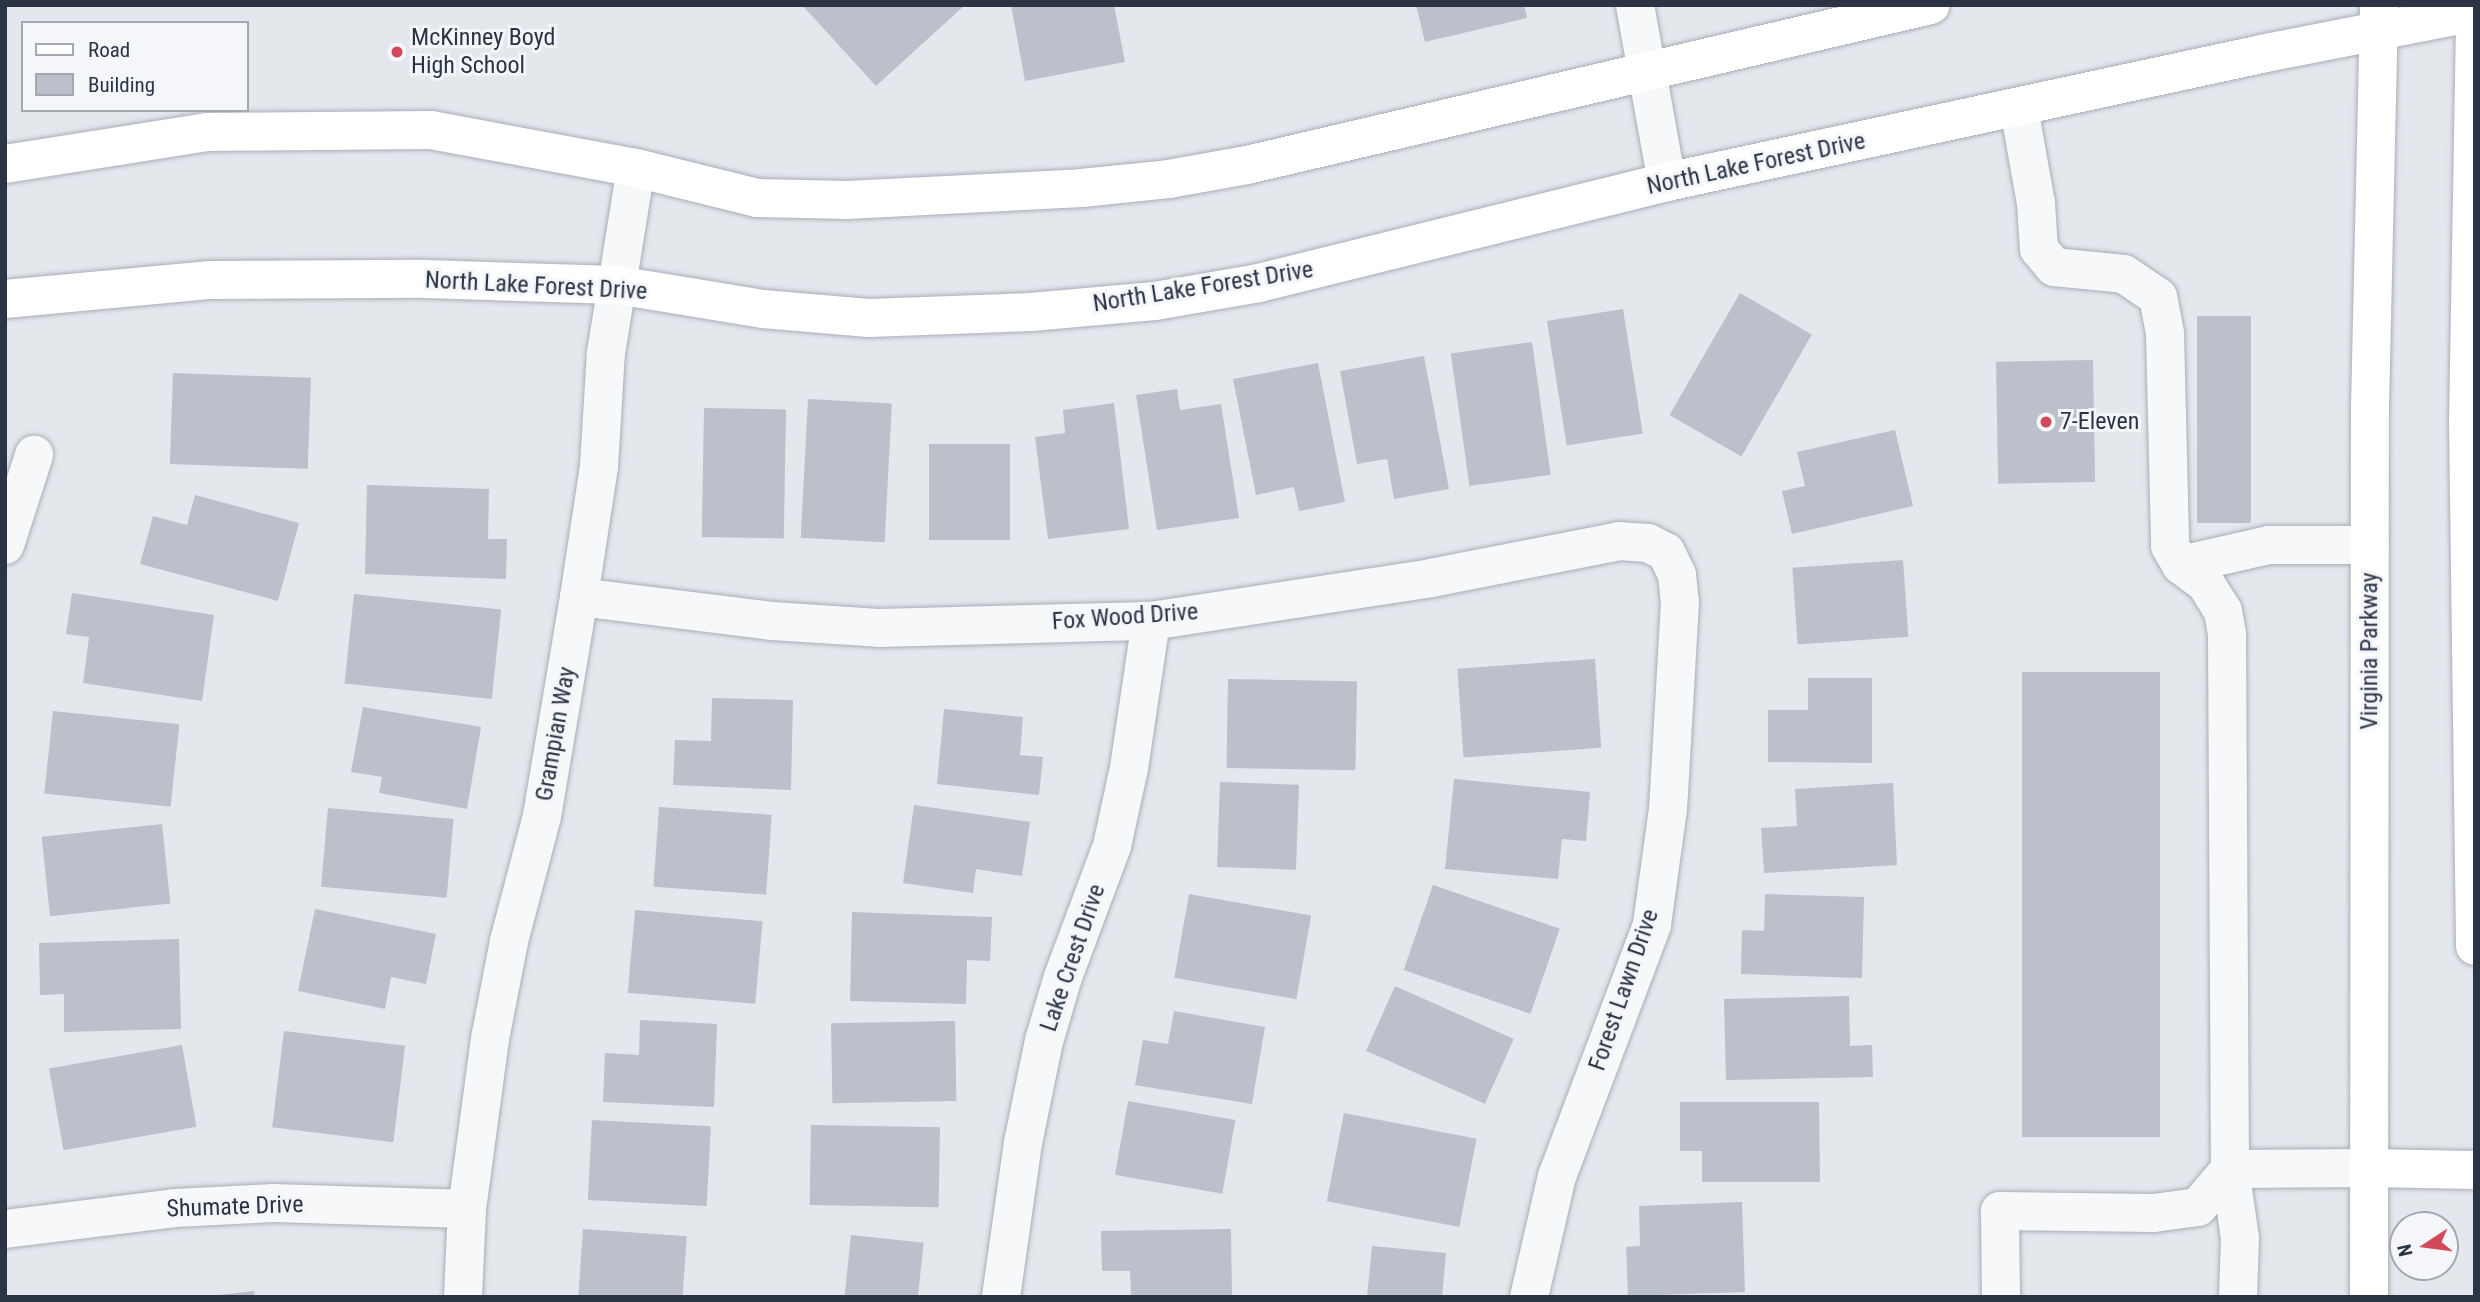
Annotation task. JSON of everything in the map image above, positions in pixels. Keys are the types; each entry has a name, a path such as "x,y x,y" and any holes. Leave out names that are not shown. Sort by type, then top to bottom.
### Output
{"main road":[{"path":"5,163 207,132 431,130 636,168 757,198 847,200 1082,188 1169,179 1247,165 1931,5"},
{"name":"North Lake Forest Drive","path":"5,299 211,280 426,279 617,285 763,309 869,318 1031,312 1155,301 1259,283 1667,182 2266,53 2379,18 2475,12"},
{"name":"Virginia Parkway","path":"2370,1297 2370,545 2379,18"},
{"path":"2475,22 2468,422 2475,946"},
{"path":"2369,1168 2475,1171"}],"street":[{"path":"1635,5 1667,182"},
{"path":"2019,108 2036,203 2039,249 2054,267 2123,274 2158,297 2165,334 2170,546 2181,565 2206,584 2223,611 2227,634 2230,1169 2240,1238 2238,1297"},
{"name":"Grampian Way","path":"463,1297 467,1209 490,1039 509,941 542,816 579,597 599,466 606,353 636,168"},
{"path":"5,545 34,455"},
{"name":"Fox Wood Drive","path":"579,597 772,621 879,628 1151,621 1431,578 1619,541 1648,543 1666,552"},
{"path":"2181,565 2269,545 2370,545"},
{"name":"Forest Lawn Drive","path":"1528,1297 1557,1176 1652,925 1668,809 1680,602 1677,575 1666,552"},
{"name":"Lake Crest Drive","path":"1001,1297 1023,1143 1044,1041 1063,977 1112,846 1129,768 1151,621"},
{"path":"2001,1297 2000,1212 2154,1213 2198,1207 2230,1169 2369,1168"},
{"name":"Shumate Drive","path":"5,1229 175,1208 274,1203 467,1209"}],"building":[{"path":"802,5 965,5 876,86"},
{"path":"1011,5 1114,5 1125,62 1025,81"},
{"path":"1416,5 1524,5 1527,18 1425,42"},
{"path":"1740,293 1812,335 1741,457 1670,415"},
{"path":"1623,309 1643,433 1567,445 1547,321"},
{"name":"7-Eleven","path":"2197,316 2251,316 2251,523 2197,523"},
{"path":"1532,342 1551,475 1469,486 1451,353"},
{"path":"1424,356 1449,489 1394,499 1387,459 1357,464 1340,371"},
{"name":"7-Eleven","path":"2093,360 2095,482 1998,484 1996,362"},
{"path":"1318,363 1345,502 1299,511 1294,487 1256,495 1233,379"},
{"path":"173,373 311,378 308,469 170,464"},
{"path":"1177,389 1180,410 1221,404 1239,518 1157,530 1136,395"},
{"path":"808,399 892,403 885,542 801,538"},
{"path":"1114,403 1129,529 1048,539 1035,437 1065,433 1063,410"},
{"path":"704,408 786,409 784,538 702,537"},
{"path":"1895,430 1913,506 1792,534 1782,491 1805,486 1797,452"},
{"path":"929,444 1010,444 1010,540 929,540"},
{"path":"367,485 489,489 488,539 507,539 506,579 365,574"},
{"path":"195,495 299,523 278,601 140,564 153,516 187,525"},
{"path":"1903,560 1908,637 1798,645 1792,568"},
{"path":"72,593 214,615 202,701 83,683 89,637 66,634"},
{"path":"354,594 501,609 492,699 345,684"},
{"path":"1595,659 1601,748 1464,757 1457,669"},
{"path":"2022,672 2160,672 2160,1137 2022,1137"},
{"path":"1808,678 1872,678 1872,763 1768,762 1768,710 1808,710"},
{"path":"1228,679 1357,681 1355,770 1226,768"},
{"path":"712,698 793,700 791,790 673,785 675,740 711,741"},
{"path":"363,707 481,727 467,809 379,793 382,777 351,772"},
{"path":"944,709 1023,717 1020,755 1043,757 1039,795 937,784"},
{"path":"53,711 179,724 171,807 44,794"},
{"path":"1454,779 1590,792 1586,841 1562,839 1558,879 1445,869"},
{"path":"1220,782 1299,785 1296,870 1217,867"},
{"path":"1893,783 1897,865 1764,873 1761,828 1797,826 1795,789"},
{"path":"914,805 1030,822 1022,876 976,869 973,893 903,883"},
{"path":"659,807 772,815 766,895 653,887"},
{"path":"328,808 454,819 447,898 321,887"},
{"path":"162,824 170,904 50,916 42,837"},
{"path":"1433,885 1560,929 1530,1014 1404,970"},
{"path":"1189,894 1311,916 1296,999 1174,978"},
{"path":"1765,894 1864,897 1862,978 1741,974 1742,930 1764,931"},
{"path":"315,909 436,934 426,984 391,977 385,1009 298,991"},
{"path":"635,910 763,921 755,1004 628,993"},
{"path":"852,912 992,917 990,961 967,960 966,1004 850,1001"},
{"path":"179,939 181,1029 64,1032 64,994 40,995 39,943"},
{"path":"1395,986 1514,1039 1485,1104 1366,1051"},
{"path":"1849,996 1850,1046 1872,1045 1873,1077 1726,1080 1724,999"},
{"path":"1174,1011 1265,1027 1252,1104 1135,1085 1143,1040 1168,1044"},
{"path":"640,1020 717,1024 714,1107 603,1102 605,1053 639,1055"},
{"path":"955,1021 956,1101 832,1103 831,1023"},
{"path":"284,1031 405,1046 393,1142 272,1127"},
{"path":"182,1045 196,1127 63,1150 49,1068"},
{"path":"1128,1101 1235,1120 1222,1194 1115,1175"},
{"path":"1680,1102 1819,1102 1820,1182 1702,1182 1702,1151 1680,1151"},
{"path":"1344,1113 1477,1139 1459,1227 1327,1201"},
{"path":"592,1120 711,1126 707,1206 588,1200"},
{"path":"811,1125 940,1127 939,1207 810,1205"},
{"path":"1742,1202 1745,1292 1628,1296 1626,1247 1640,1246 1639,1206"},
{"path":"583,1229 687,1236 682,1297 578,1297"},
{"path":"1231,1229 1232,1297 1131,1297 1130,1271 1102,1271 1101,1231"},
{"path":"851,1235 924,1243 918,1297 845,1297"},
{"path":"1372,1246 1446,1253 1442,1297 1367,1297"},
{"path":"254,1291 255,1297 219,1297 219,1295"}],"place":[{"name":"McKinney Boyd High School","path":"397,52"},
{"name":"7-Eleven","path":"2046,422"}]}
